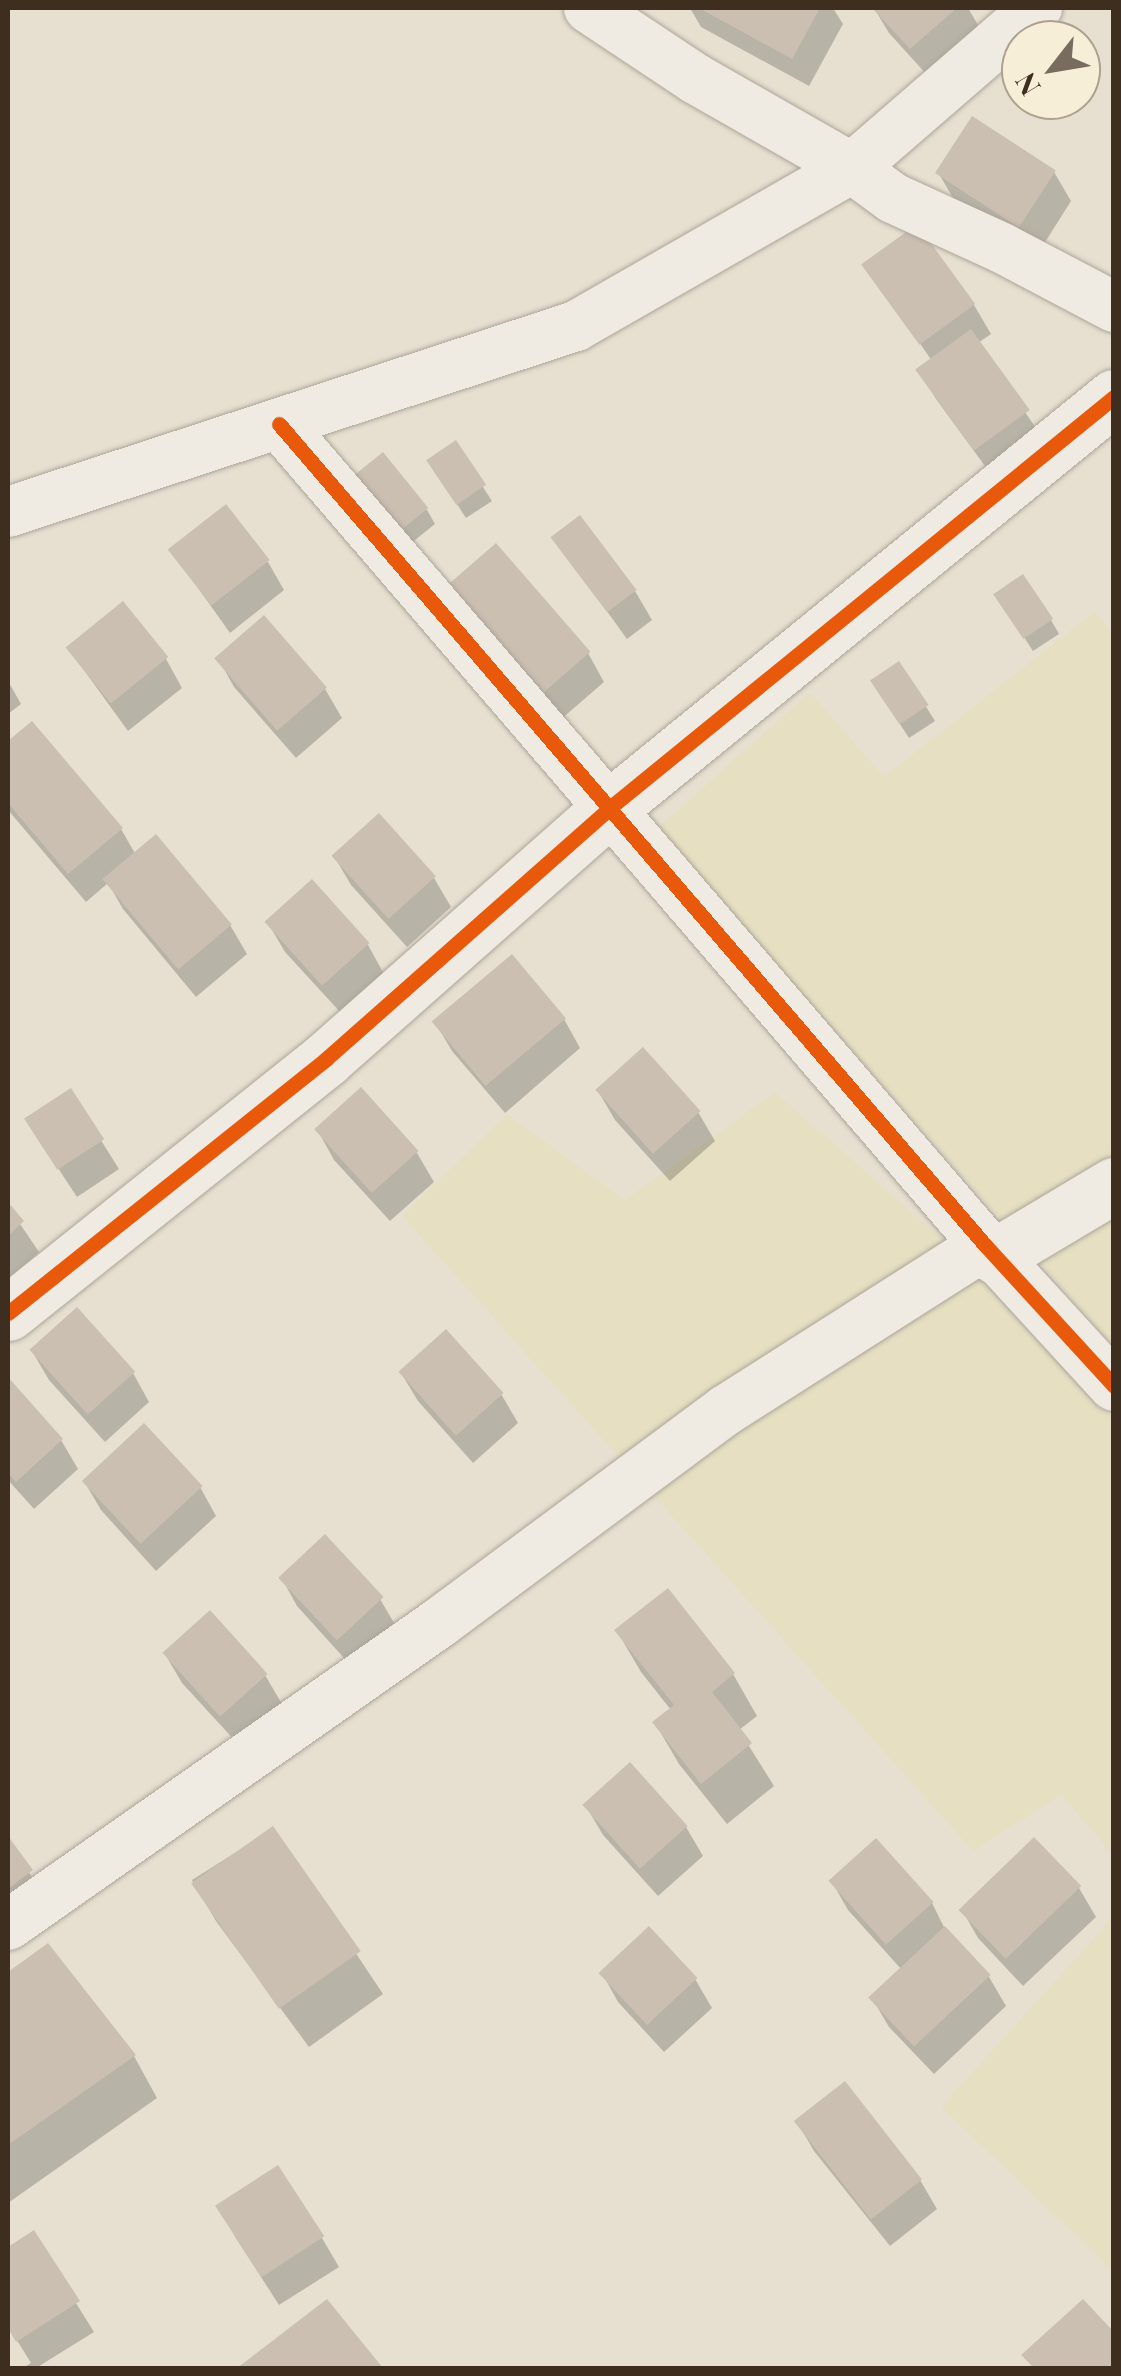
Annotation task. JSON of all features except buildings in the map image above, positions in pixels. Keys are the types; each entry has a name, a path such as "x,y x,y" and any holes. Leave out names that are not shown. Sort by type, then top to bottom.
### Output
{"street":[{"path":"589,8 696,78 852,168 893,198 1002,248 1114,307"},
{"path":"8,512 576,326 852,168 1038,8"},
{"path":"8,1313 326,1059 607,810 1114,397"},
{"path":"279,424 607,810 990,1251 1114,1386"},
{"path":"8,1925 440,1623 726,1410 990,1251 1114,1185"}],"shaded area":[{"path":"1095,611 1114,636 1113,1346 657,829 810,692 884,777"},
{"path":"775,1092 964,1258 1113,1419 1113,1855 1061,1795 973,1851 402,1216 507,1114 625,1200"},
{"path":"1113,1917 1113,2271 941,2107"}],"cycle path":[{"path":"8,1313 326,1059 607,810 1114,397"},
{"path":"279,424 985,1245 1114,1386"}]}
